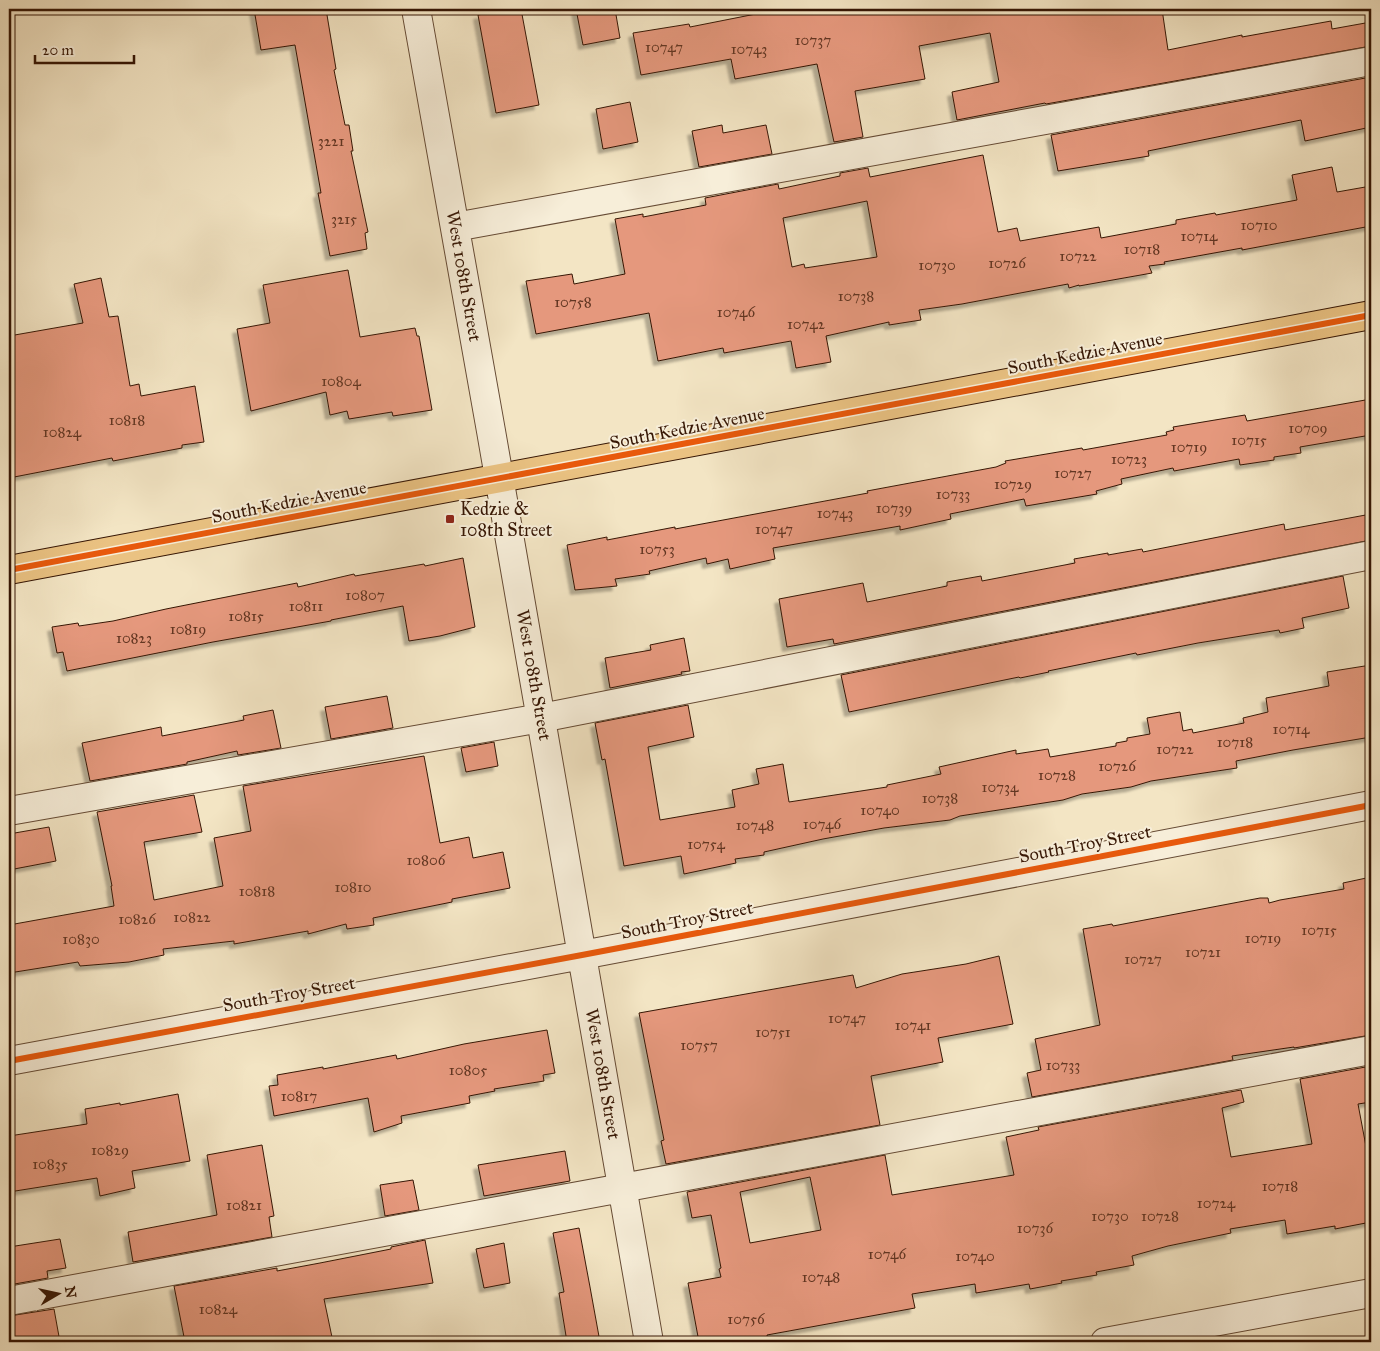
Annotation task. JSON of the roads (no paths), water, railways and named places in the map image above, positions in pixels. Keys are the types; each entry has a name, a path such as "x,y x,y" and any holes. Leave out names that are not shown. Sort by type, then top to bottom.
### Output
{"main road":[{"name":"South Kedzie Avenue","path":"9,570 1371,315"}],"street":[{"name":"West 108th Street","path":"416,9 649,1342"},
{"path":"455,227 1371,61"},
{"path":"9,811 541,718 1371,555"},
{"name":"South Troy Street","path":"9,1061 582,955 1371,805"},
{"path":"9,1301 1371,1050"},
{"path":"1105,1342 1371,1292"}],"place":[{"name":"Kedzie & 108th Street","path":"450,519"}]}
